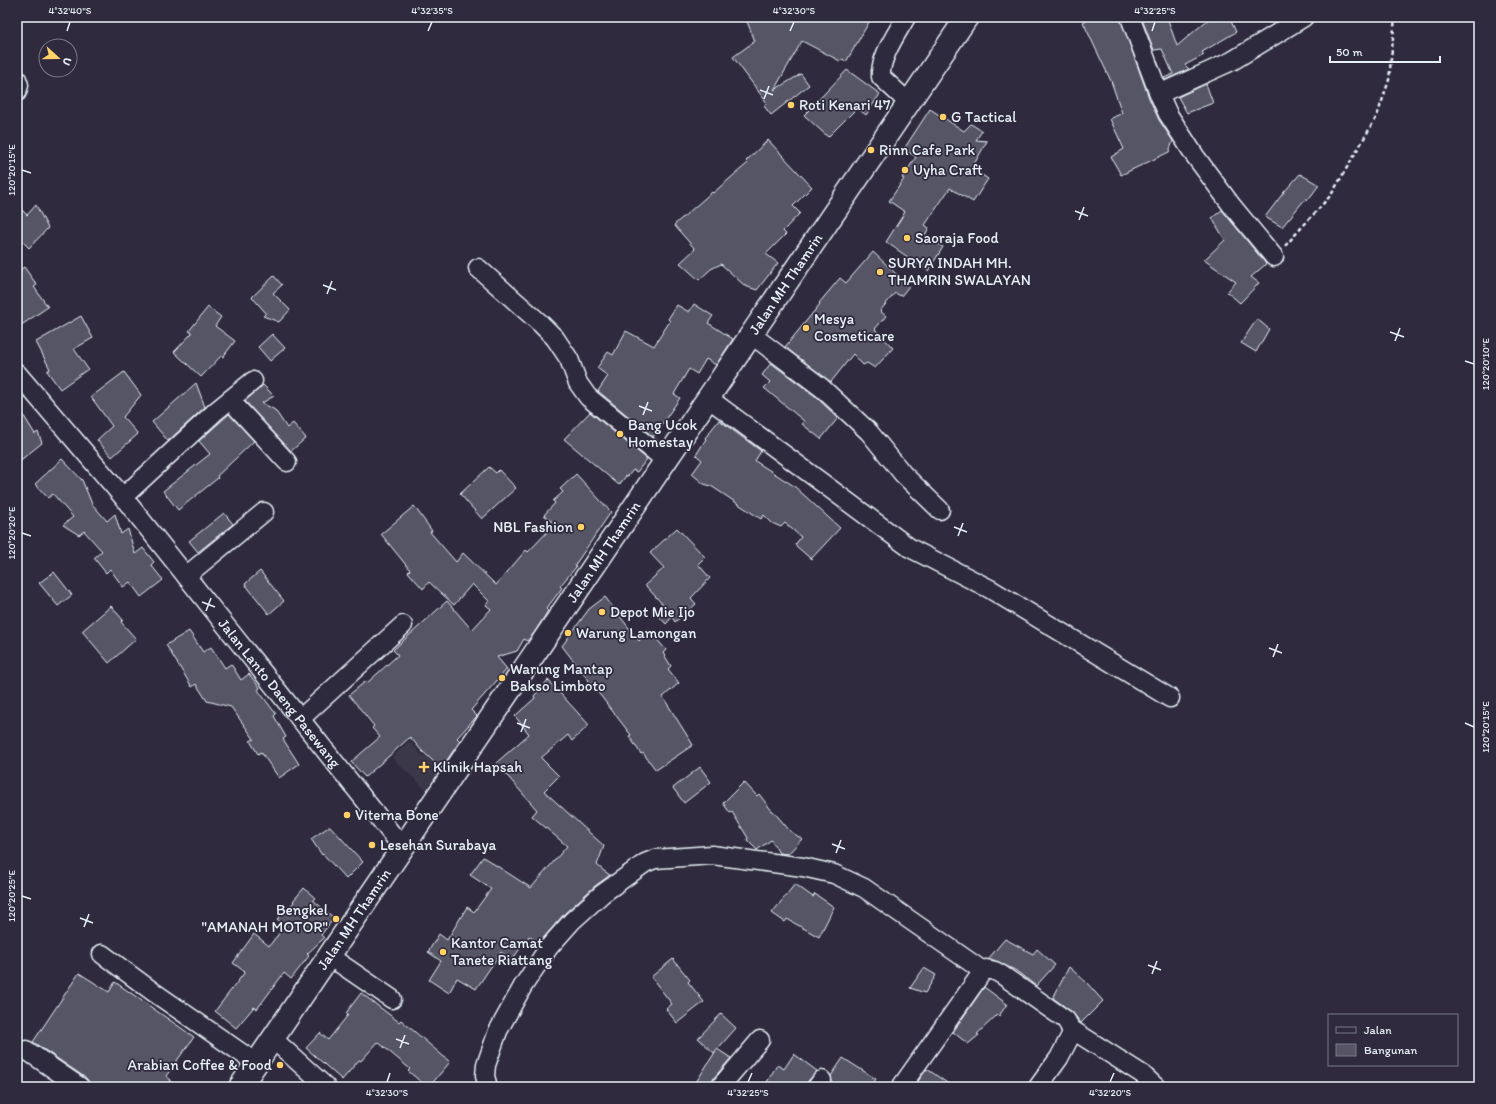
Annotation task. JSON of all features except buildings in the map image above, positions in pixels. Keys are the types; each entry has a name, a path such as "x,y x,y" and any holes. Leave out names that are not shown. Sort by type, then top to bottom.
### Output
{"main road":[{"name":"Jalan MH Thamrin","path":"240,1087 967,17"}],"street":[{"path":"906,17 889,48 880,71 881,77 909,103"},
{"path":"1130,17 1168,114 1195,156 1232,206 1274,258"},
{"path":"1159,94 1232,61 1304,17"},
{"path":"17,79 19,85 17,92"},
{"path":"478,268 555,338 569,359 578,383 588,397 665,460"},
{"path":"752,335 822,388 869,432 903,474 940,510"},
{"name":"Jalan Lanto Daeng Pasewang","path":"17,373 123,497 403,848"},
{"path":"123,497 252,381"},
{"path":"708,398 910,548 990,590 1170,698"},
{"path":"230,400 287,462"},
{"path":"186,576 264,512"},
{"path":"300,719 403,625"},
{"path":"488,1087 485,1076 486,1065 498,1031 523,986 549,947 572,921 602,894 645,863 655,859 712,855 803,867 834,874 864,888 983,971"},
{"path":"102,954 152,991 256,1063"},
{"path":"329,956 392,999"},
{"path":"901,1087 983,971 986,969 1002,975 1066,1020 1071,1029 1142,1074 1156,1087"},
{"path":"1038,1087 1059,1058 1071,1035 1071,1029"},
{"path":"273,1039 326,1087"},
{"path":"720,1087 760,1040"},
{"path":"26,1050 80,1087"}],"path":[{"path":"1274,258 1332,195 1377,116 1388,80 1396,17"}],"shaded area":[{"path":"409,741 422,755 430,759 442,771 425,789 392,758"}],"place":[{"name":"Roti Kenari 47","path":"791,105"},
{"name":"G Tactical","path":"943,117"},
{"name":"Rinn Cafe Park","path":"871,150"},
{"name":"Uyha Craft","path":"905,170"},
{"name":"Saoraja Food","path":"907,238"},
{"name":"SURYA INDAH MH. THAMRIN SWALAYAN","path":"880,272"},
{"name":"Mesya Cosmeticare","path":"806,328"},
{"name":"Bang Ucok Homestay","path":"620,434"},
{"name":"NBL Fashion","path":"581,527"},
{"name":"Depot Mie Ijo","path":"602,612"},
{"name":"Warung Lamongan","path":"568,633"},
{"name":"Warung Mantap Bakso Limboto","path":"502,678"},
{"name":"Klinik Hapsah","path":"424,767"},
{"name":"Viterna Bone","path":"347,815"},
{"name":"Lesehan Surabaya","path":"372,845"},
{"name":"Bengkel \"AMANAH MOTOR\"","path":"336,919"},
{"name":"Kantor Camat Tanete Riattang","path":"443,952"},
{"name":"Arabian Coffee & Food","path":"280,1065"}]}
